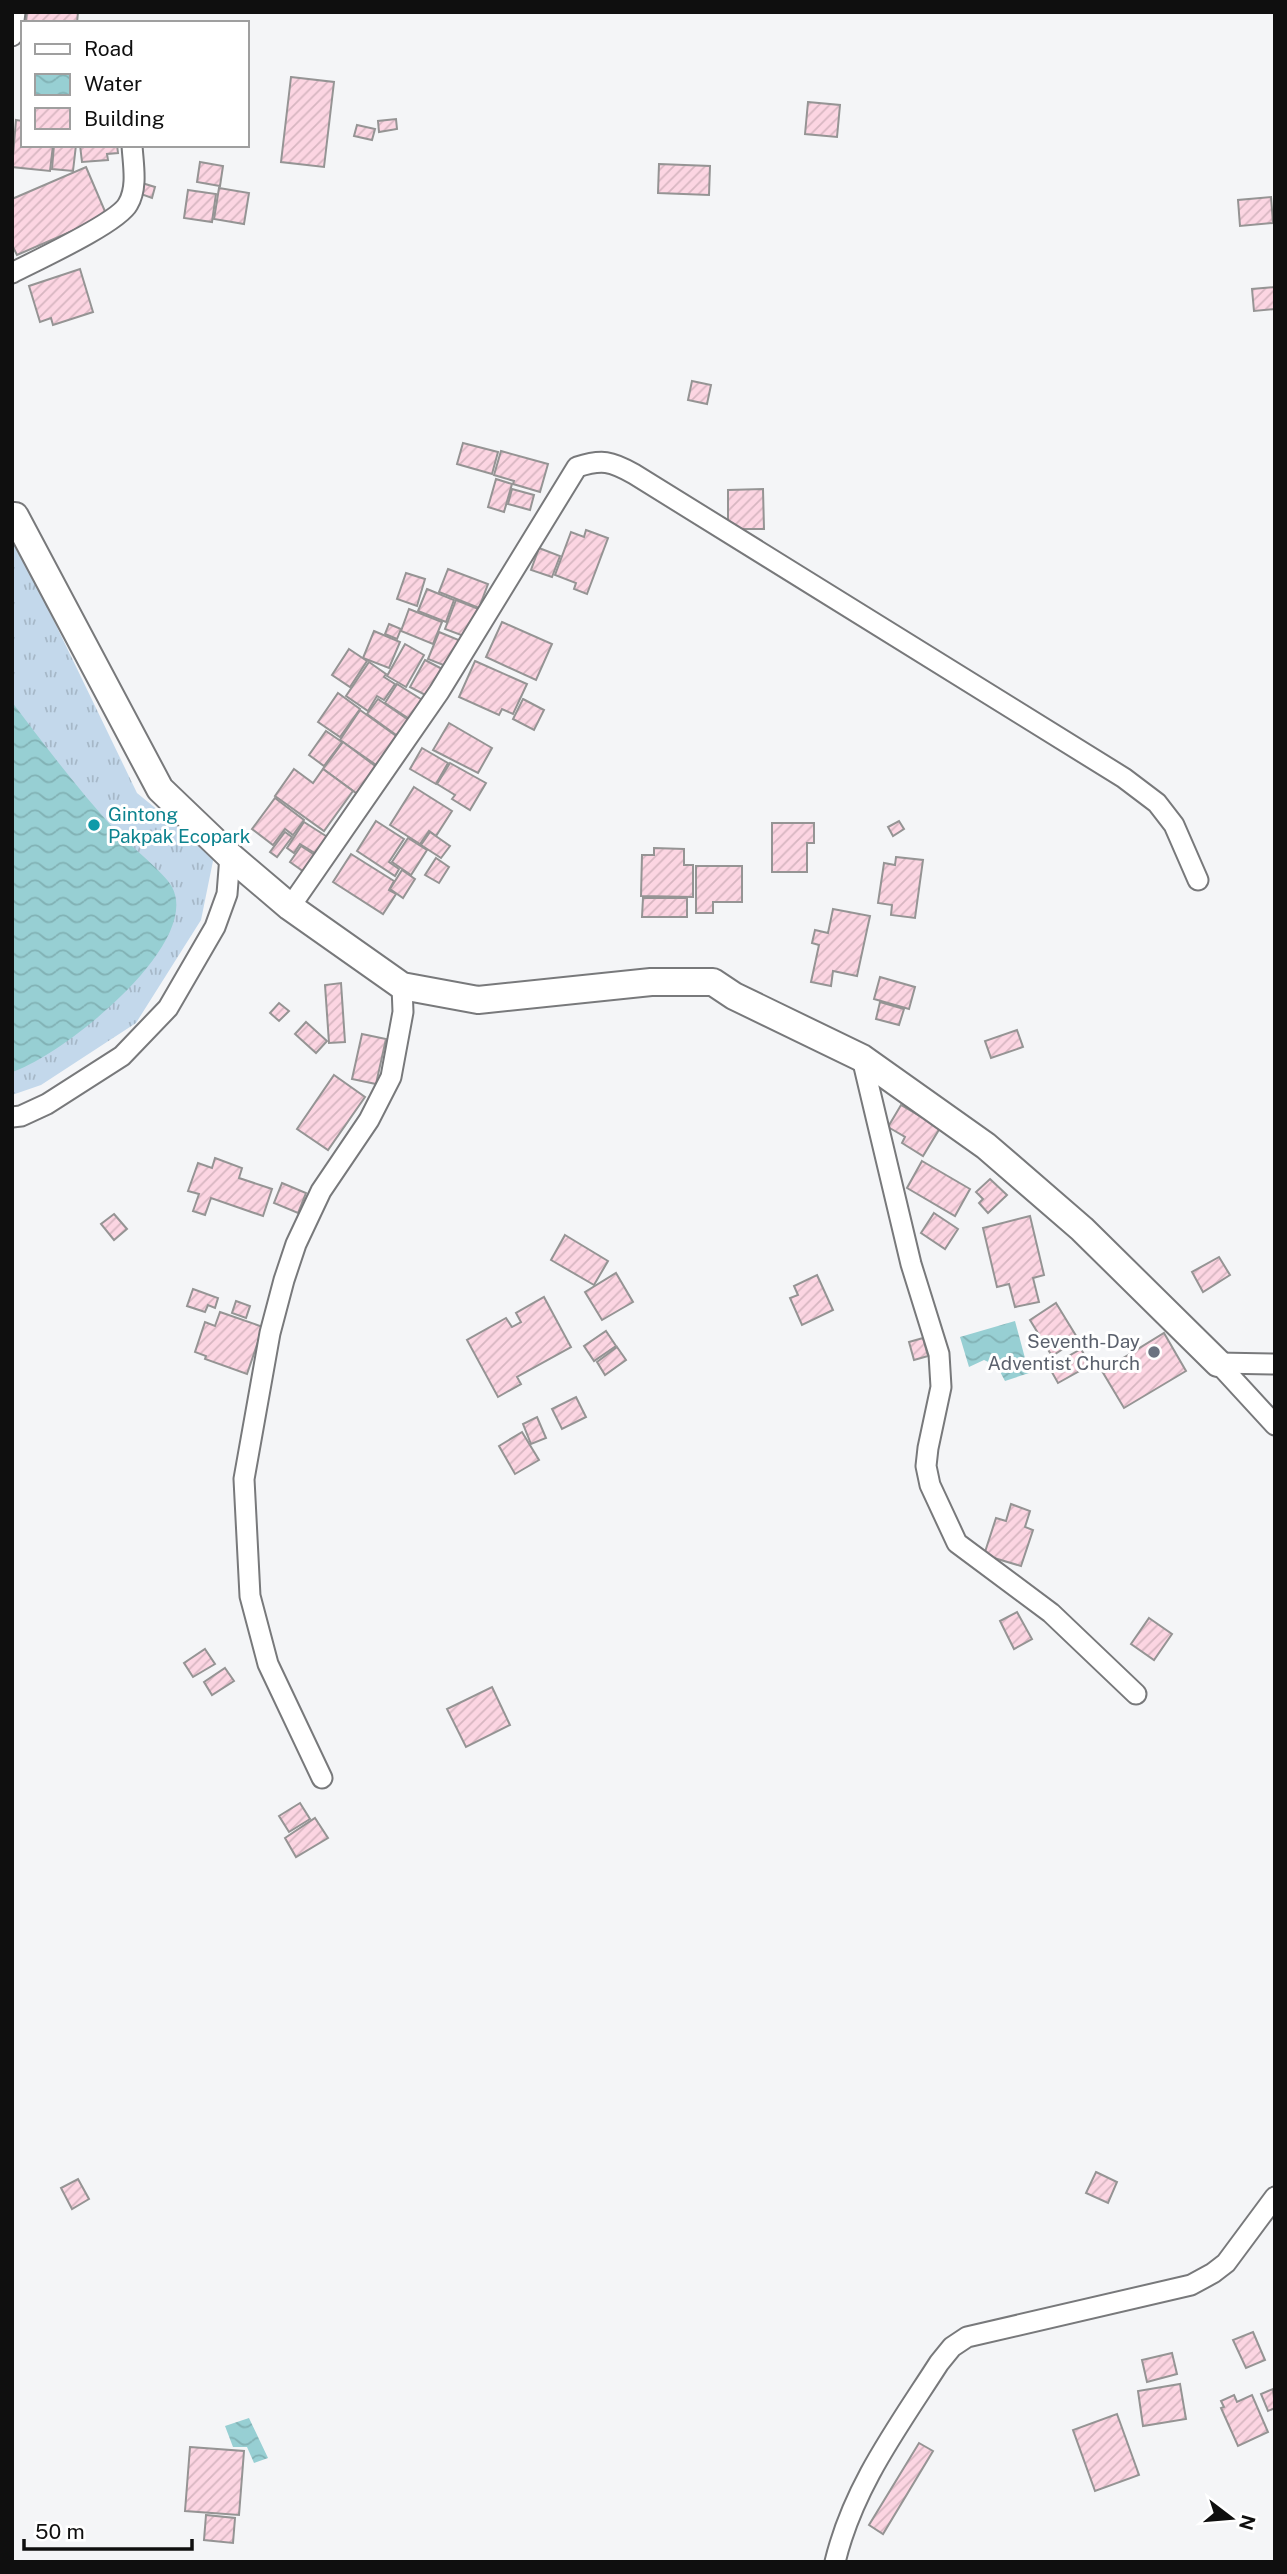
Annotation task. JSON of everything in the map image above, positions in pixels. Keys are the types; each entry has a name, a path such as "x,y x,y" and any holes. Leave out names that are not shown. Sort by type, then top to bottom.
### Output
{"street":[{"path":"12,36 15,12"},
{"path":"12,273 112,219 128,206 134,189 132,147"},
{"path":"290,907 439,692 577,467 597,460 615,463 634,474 1125,778 1157,803 1174,825 1198,880"},
{"path":"13,512 160,789 230,856 290,907 402,986 478,999 651,982 713,982 734,996 862,1058 986,1146 1082,1229 1218,1363 1275,1424"},
{"path":"12,1117 22,1116 47,1104 122,1056 168,1008 215,927 227,894 230,856"},
{"path":"322,1778 268,1664 250,1596 244,1479 270,1333 284,1280 296,1244 321,1191 369,1120 391,1077 403,1013 402,986"},
{"path":"862,1058 911,1264 939,1354 941,1387 926,1466 935,1498 957,1543 1051,1612 1136,1694"},
{"path":"1218,1363 1275,1364"},
{"path":"835,2562 867,2475 952,2347 967,2337 1191,2285 1226,2263 1275,2197"}],"green space":[{"name":"Gintong Pakpak Ecopark","path":"12,534 137,793 214,856 201,920 136,1023 41,1085 12,1095"}],"water":[{"path":"12,702 101,815 168,881 172,887 176,911 167,938 148,967 122,996 62,1045 12,1072"},
{"path":"1015,1321 1029,1373 1005,1381 997,1366 984,1360 969,1367 960,1337"},
{"path":"249,2418 268,2458 254,2463 247,2447 233,2447 225,2426"}],"building":[{"path":"27,12 78,12 77,21 26,21"},
{"path":"291,77 334,82 324,167 281,162"},
{"path":"808,102 840,105 837,137 805,134"},
{"path":"396,119 397,129 379,132 378,121"},
{"path":"16,120 21,121 21,147 53,147 50,171 12,167"},
{"path":"357,125 375,129 372,140 354,136"},
{"path":"54,147 76,147 73,171 52,169"},
{"path":"80,147 117,147 118,153 107,154 108,160 82,162"},
{"path":"200,162 223,166 220,186 197,182"},
{"path":"659,164 710,166 709,195 658,193"},
{"path":"86,167 107,216 17,255 12,245 12,199"},
{"path":"142,183 155,187 152,198 138,193"},
{"path":"219,188 249,193 244,224 214,219"},
{"path":"188,190 216,194 212,222 184,218"},
{"path":"1271,197 1273,223 1240,226 1238,200"},
{"path":"80,269 93,312 53,325 51,318 40,322 29,286"},
{"path":"1275,287 1275,309 1254,311 1252,289"},
{"path":"692,381 711,385 707,404 688,400"},
{"path":"463,443 498,452 492,474 457,464"},
{"path":"501,451 548,464 540,492 494,475"},
{"path":"496,479 512,484 504,512 488,507"},
{"path":"512,489 534,495 530,510 508,504"},
{"path":"763,489 764,529 728,529 728,490"},
{"path":"586,530 608,538 587,594 574,589 576,583 555,575 571,532 584,537"},
{"path":"539,548 560,556 552,577 531,570"},
{"path":"448,569 488,584 479,608 439,592"},
{"path":"406,573 425,579 417,606 397,599"},
{"path":"427,589 454,600 446,622 418,611"},
{"path":"456,600 481,610 469,638 445,629"},
{"path":"409,609 442,622 433,644 401,631"},
{"path":"502,622 552,644 536,680 486,657"},
{"path":"389,624 401,629 397,639 385,634"},
{"path":"374,631 400,642 389,668 363,658"},
{"path":"439,632 461,641 451,668 428,659"},
{"path":"405,644 424,655 406,687 387,676"},
{"path":"349,649 367,661 350,687 332,675"},
{"path":"425,660 446,671 431,698 410,687"},
{"path":"475,661 527,684 513,714 502,709 499,715 459,697"},
{"path":"369,662 395,684 384,700 377,696 368,711 346,696"},
{"path":"397,684 427,703 414,722 385,703"},
{"path":"338,693 360,709 340,737 318,722"},
{"path":"378,699 410,721 399,737 367,714"},
{"path":"523,699 544,710 534,730 513,719"},
{"path":"360,710 399,738 379,767 340,740"},
{"path":"449,723 492,748 478,773 433,750"},
{"path":"326,731 342,742 324,766 309,755"},
{"path":"343,742 382,771 363,798 323,769"},
{"path":"422,748 448,763 436,784 410,769"},
{"path":"450,763 486,783 470,810 452,799 455,795 437,784"},
{"path":"294,769 313,783 323,769 353,791 324,831 275,796"},
{"path":"414,787 452,811 436,836 429,831 420,844 390,825"},
{"path":"275,798 304,820 293,835 285,829 273,845 252,829"},
{"path":"376,821 404,839 389,862 399,869 395,876 357,851"},
{"path":"899,821 904,829 893,836 888,827"},
{"path":"304,822 329,838 318,855 300,844 294,853 287,848"},
{"path":"772,823 814,823 814,843 807,843 807,872 772,872"},
{"path":"285,832 292,837 277,857 270,852"},
{"path":"430,832 450,846 441,858 421,845"},
{"path":"408,838 427,850 411,875 392,862"},
{"path":"301,846 318,857 307,874 290,862"},
{"path":"654,848 684,849 684,865 693,865 693,897 641,896 642,855 654,855"},
{"path":"351,854 394,881 389,890 396,894 383,914 333,882"},
{"path":"896,857 923,860 915,918 891,915 892,905 878,903 884,863 895,865"},
{"path":"436,858 449,867 439,883 425,875"},
{"path":"696,866 742,866 742,902 713,902 713,913 696,913"},
{"path":"402,870 415,879 403,898 390,889"},
{"path":"643,898 687,898 687,917 642,917"},
{"path":"833,909 870,916 857,976 833,971 831,986 811,982 819,945 812,943 815,930 828,933"},
{"path":"880,977 915,987 909,1009 874,999"},
{"path":"341,983 345,1042 329,1043 325,985"},
{"path":"880,1002 904,1009 899,1025 876,1019"},
{"path":"279,1003 289,1011 279,1021 270,1013"},
{"path":"306,1022 327,1041 316,1053 295,1034"},
{"path":"1017,1030 1023,1047 991,1058 985,1041"},
{"path":"362,1034 386,1039 376,1084 352,1079"},
{"path":"334,1075 365,1097 328,1150 297,1129"},
{"path":"901,1105 940,1128 923,1156 902,1143 905,1137 888,1127"},
{"path":"215,1158 242,1168 239,1178 272,1189 263,1216 211,1198 205,1215 193,1211 199,1194 188,1191 198,1163 212,1168"},
{"path":"922,1161 970,1189 955,1216 907,1188"},
{"path":"990,1179 1007,1195 988,1213 979,1203 983,1199 976,1192"},
{"path":"282,1183 306,1193 298,1213 274,1203"},
{"path":"934,1213 958,1229 945,1249 921,1233"},
{"path":"114,1214 127,1229 114,1240 101,1224"},
{"path":"1030,1216 1044,1275 1033,1278 1039,1302 1015,1307 1009,1284 997,1287 983,1228"},
{"path":"565,1235 608,1261 594,1285 551,1260"},
{"path":"1219,1257 1230,1275 1203,1292 1192,1272"},
{"path":"616,1273 633,1302 602,1320 585,1292"},
{"path":"817,1275 833,1310 802,1325 790,1298 798,1295 794,1286"},
{"path":"193,1289 218,1298 215,1308 208,1305 205,1312 187,1306"},
{"path":"544,1297 571,1347 517,1377 521,1384 498,1397 467,1340 506,1318 512,1327 521,1322 516,1313"},
{"path":"236,1301 250,1306 246,1318 232,1313"},
{"path":"1056,1303 1078,1339 1052,1356 1030,1320"},
{"path":"220,1312 263,1327 247,1374 205,1359 206,1356 195,1352 205,1322 215,1326"},
{"path":"606,1331 616,1346 594,1361 584,1346"},
{"name":"Seventh-Day Adventist Church","path":"1164,1333 1186,1371 1124,1408 1102,1371"},
{"path":"923,1338 928,1356 914,1360 909,1342"},
{"path":"617,1347 626,1360 605,1375 597,1362"},
{"path":"1081,1349 1090,1365 1058,1383 1049,1367"},
{"path":"576,1397 586,1417 562,1429 552,1409"},
{"path":"537,1417 546,1438 531,1444 523,1424"},
{"path":"522,1432 539,1460 515,1474 499,1446"},
{"path":"1011,1504 1030,1511 1025,1527 1033,1530 1021,1566 984,1555 996,1518 1006,1521"},
{"path":"1017,1612 1032,1639 1014,1649 1000,1621"},
{"path":"1149,1618 1172,1634 1154,1660 1131,1644"},
{"path":"205,1649 215,1664 193,1677 184,1663"},
{"path":"225,1668 234,1681 212,1695 204,1682"},
{"path":"492,1687 510,1725 466,1747 447,1709"},
{"path":"300,1803 310,1819 289,1832 279,1816"},
{"path":"315,1818 328,1838 296,1857 285,1838"},
{"path":"1096,2172 1117,2182 1108,2203 1086,2193"},
{"path":"78,2179 89,2199 72,2209 61,2188"},
{"path":"1253,2332 1265,2360 1246,2368 1233,2340"},
{"path":"1172,2353 1177,2374 1147,2382 1142,2360"},
{"path":"1180,2384 1186,2419 1143,2426 1138,2391"},
{"path":"1273,2389 1275,2408 1268,2411 1261,2394"},
{"path":"1234,2395 1237,2402 1252,2395 1268,2432 1238,2446 1221,2408 1224,2407 1221,2401"},
{"path":"1117,2414 1139,2475 1095,2491 1073,2430"},
{"path":"919,2443 933,2451 883,2534 869,2525"},
{"path":"190,2447 244,2451 239,2515 185,2511"},
{"path":"206,2515 235,2518 233,2543 204,2540"}],"place":[{"name":"Gintong Pakpak Ecopark","path":"94,825"},
{"name":"Seventh-Day Adventist Church","path":"1154,1352"}]}
